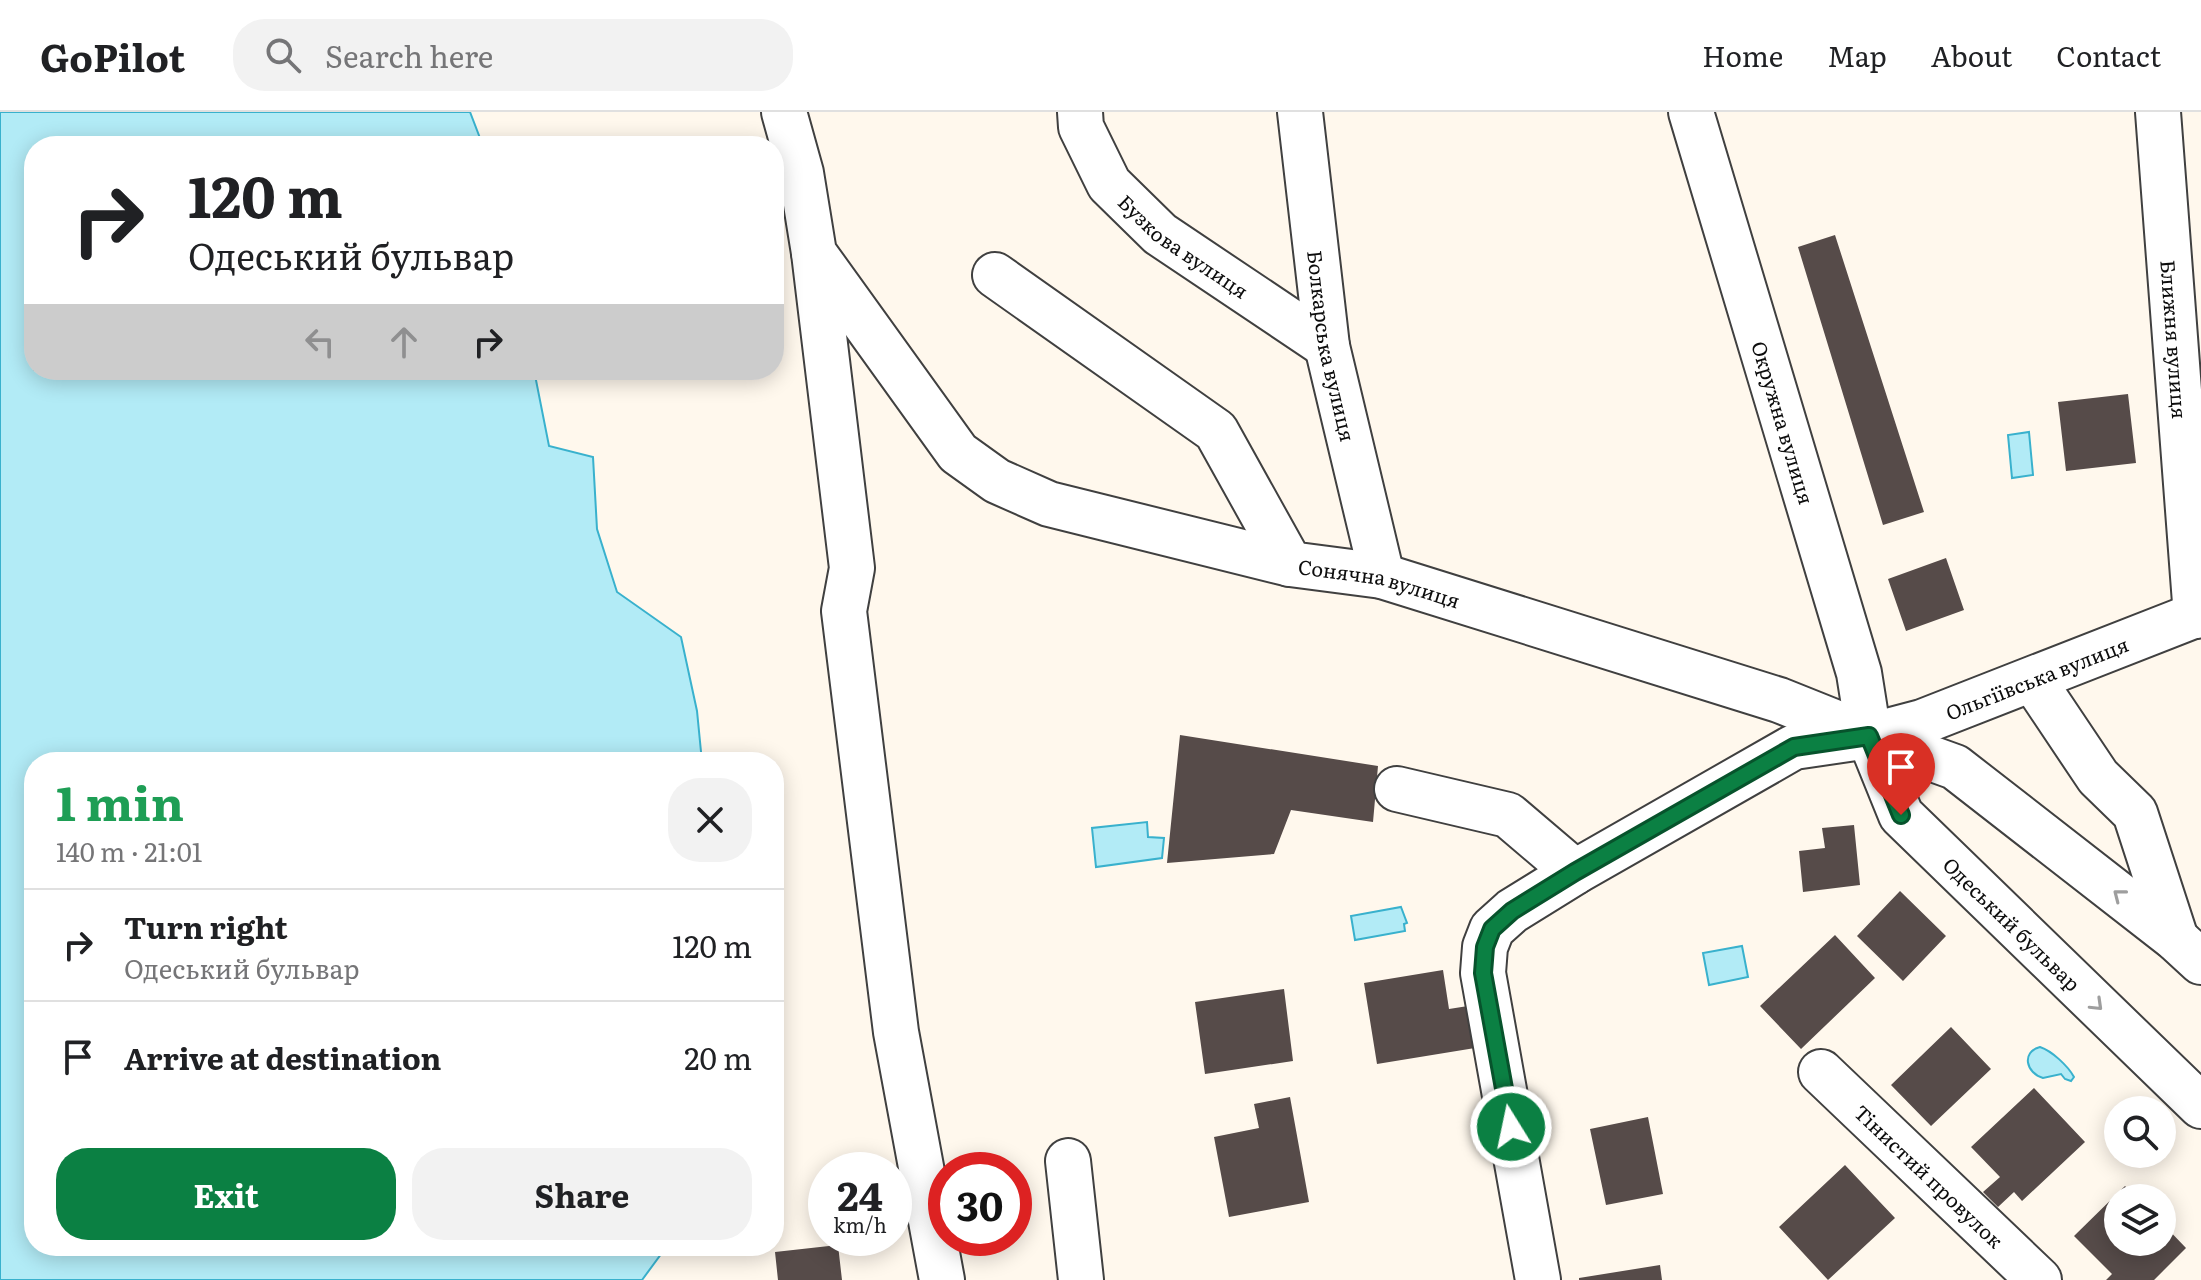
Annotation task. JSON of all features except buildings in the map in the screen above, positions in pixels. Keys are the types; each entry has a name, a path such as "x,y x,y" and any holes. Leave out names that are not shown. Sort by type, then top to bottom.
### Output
{"street":[{"path":"784,112 801,173 814,253 852,568 844,611 894,1016 942,1280"},
{"name":"Бузкова вулиця","path":"1080,112 1081,127 1109,184 1160,234 1327,346"},
{"name":"Болкарська вулиця","path":"1300,112 1327,346 1382,576"},
{"name":"Окружна вулиця","path":"1691,112 1859,673 1869,736"},
{"name":"Ближня вулиця","path":"2158,112 2198,614"},
{"path":"814,253 958,453 997,481 1049,504 1290,564"},
{"name":"Сонячна вулиця","path":"995,275 1216,431 1290,564 1382,576 1779,700 1869,736"},
{"name":"Ольгіївська вулиця","path":"1538,1280 1483,973 1485,947 1492,929 1512,911 1575,872 1794,747 1869,736 1922,722 2198,614"},
{"path":"2033,680 2098,777 2135,813 2188,951"},
{"path":"1869,736 1955,767 2188,951"},
{"name":"Одеський бульвар","path":"1869,736 1901,815 2201,1106"},
{"path":"1397,789 1508,815 1575,872"},
{"name":"Тінистий провулок","path":"1821,1072 2039,1280"},
{"path":"1068,1161 1081,1280"}],"water":[{"path":"0,112 470,112 479,136 24,136 24,380 536,380 549,446 593,457 597,529 617,592 681,637 697,711 701,752 24,752 24,1256 660,1256 642,1280 0,1280"},
{"path":"2029,432 2033,475 2012,478 2008,435"},
{"path":"1147,822 1148,837 1164,838 1162,858 1096,867 1092,828"},
{"path":"1401,907 1407,923 1404,924 1405,931 1355,940 1351,916"},
{"path":"1742,946 1748,977 1709,985 1703,953"},
{"path":"2040,1047 2064,1064 2074,1077 2071,1081 2061,1074 2043,1078 2033,1072 2028,1058"}],"route":[{"path":"1511,1127 1483,973 1485,947 1492,929 1512,911 1794,747 1869,736 1901,815"}]}
